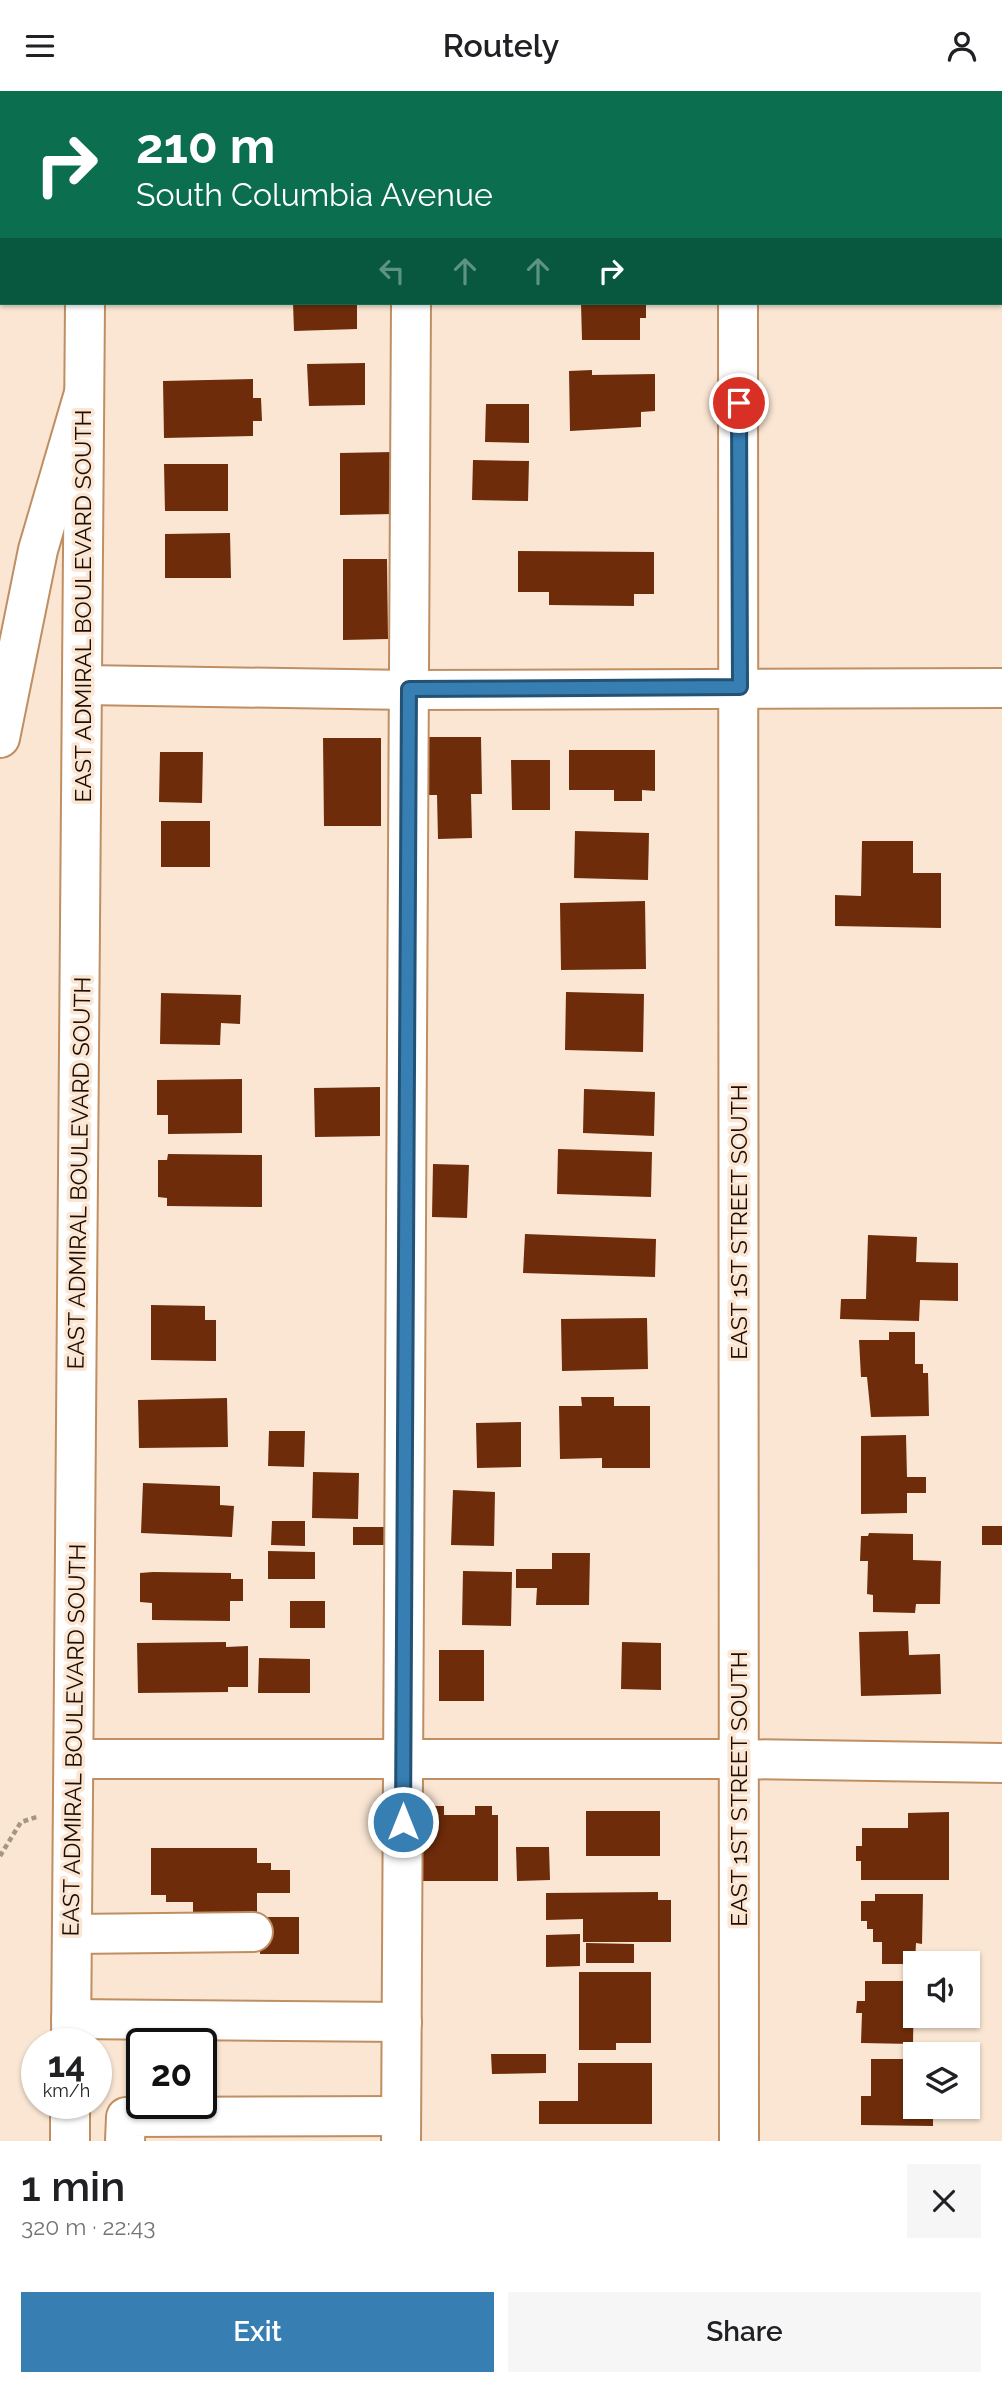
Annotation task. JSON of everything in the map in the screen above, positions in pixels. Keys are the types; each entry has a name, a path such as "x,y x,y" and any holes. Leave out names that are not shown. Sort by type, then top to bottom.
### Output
{"main road":[{"name":"EAST ADMIRAL BOULEVARD SOUTH","path":"71,2028 85,305"},
{"path":"125,2141 125,2117 401,2129 411,305"},
{"name":"EAST 1ST STREET SOUTH","path":"738,305 739,2141"},
{"path":"0,738 38,550 84,393"},
{"path":"84,685 409,689 1002,688"},
{"path":"74,1759 738,1759 1002,1763"},
{"path":"72,1934 253,1932"},
{"path":"112,2030 402,2022"},
{"path":"70,2119 70,2141"}],"path":[{"path":"0,1856 21,1822 44,1815"}],"building":[{"path":"293,305 357,305 357,329 294,331"},
{"path":"581,305 646,305 646,318 640,318 640,340 582,340"},
{"path":"365,363 365,405 309,406 307,364"},
{"path":"592,370 592,375 655,374 655,411 641,412 641,427 570,431 569,371"},
{"path":"253,379 253,398 261,398 262,421 253,421 253,436 164,438 163,381"},
{"path":"486,404 529,404 529,443 485,442"},
{"path":"393,452 393,514 340,515 340,453"},
{"path":"473,460 529,461 528,501 472,500"},
{"path":"164,464 228,464 228,511 165,511"},
{"path":"230,533 231,578 165,578 165,534"},
{"path":"518,551 654,552 654,594 634,594 634,606 549,605 549,592 518,592"},
{"path":"343,559 387,559 388,639 343,640"},
{"path":"426,737 481,737 482,794 471,794 472,838 438,839 437,795 426,795"},
{"path":"323,738 381,738 381,826 324,826"},
{"path":"569,750 655,750 655,791 642,790 642,801 614,801 614,790 569,790"},
{"path":"160,752 203,752 202,803 159,802"},
{"path":"511,760 550,760 550,810 512,810"},
{"path":"161,821 210,821 210,867 161,867"},
{"path":"575,831 649,833 648,880 574,878"},
{"path":"862,841 913,841 913,873 941,873 941,928 835,926 835,895 861,896"},
{"path":"645,901 646,969 561,970 560,903"},
{"path":"566,992 644,994 643,1052 565,1050"},
{"path":"161,993 241,995 240,1024 221,1023 220,1045 160,1044"},
{"path":"242,1079 242,1133 168,1134 168,1115 157,1115 157,1080"},
{"path":"380,1087 380,1136 315,1137 314,1088"},
{"path":"584,1089 655,1092 654,1136 583,1133"},
{"path":"558,1149 652,1152 651,1197 557,1194"},
{"path":"168,1154 262,1155 262,1207 167,1206 167,1198 158,1197 158,1160 167,1160"},
{"path":"433,1164 469,1165 467,1218 432,1217"},
{"path":"525,1234 656,1239 655,1277 523,1273"},
{"path":"868,1235 917,1237 916,1262 958,1263 958,1301 920,1300 919,1321 840,1319 841,1299 866,1299"},
{"path":"151,1305 205,1306 205,1320 216,1320 216,1361 151,1360"},
{"path":"647,1318 648,1369 562,1371 561,1319"},
{"path":"889,1332 915,1332 915,1364 923,1364 923,1373 928,1373 929,1416 871,1417 867,1377 861,1377 859,1340 889,1340"},
{"path":"581,1397 614,1397 614,1406 650,1406 650,1468 602,1468 602,1458 560,1459 559,1406 582,1406"},
{"path":"227,1398 228,1447 139,1448 138,1400"},
{"path":"521,1422 521,1467 477,1468 476,1423"},
{"path":"269,1431 305,1431 304,1467 268,1466"},
{"path":"906,1435 907,1477 926,1477 926,1493 907,1493 907,1513 861,1514 861,1436"},
{"path":"313,1472 359,1473 358,1519 312,1518"},
{"path":"143,1483 220,1486 220,1505 234,1506 232,1537 141,1533"},
{"path":"453,1490 495,1492 494,1546 451,1545"},
{"path":"272,1521 305,1521 305,1546 271,1545"},
{"path":"982,1526 1002,1526 1002,1545 982,1545"},
{"path":"353,1527 385,1527 385,1545 353,1545"},
{"path":"869,1533 913,1534 913,1560 941,1561 940,1604 916,1604 915,1613 873,1612 873,1595 867,1594 868,1561 860,1561 861,1536 868,1536"},
{"path":"268,1551 315,1552 315,1579 268,1579"},
{"path":"552,1553 590,1553 589,1605 536,1605 537,1588 516,1588 516,1569 552,1569"},
{"path":"463,1571 512,1572 511,1626 462,1625"},
{"path":"140,1573 231,1573 231,1579 243,1579 243,1601 230,1601 230,1621 152,1620 152,1603 140,1602"},
{"path":"290,1601 325,1601 325,1628 290,1628"},
{"path":"908,1631 909,1655 940,1654 941,1694 861,1696 859,1632"},
{"path":"226,1642 226,1647 248,1646 248,1687 228,1687 228,1692 138,1693 137,1643"},
{"path":"622,1642 661,1643 661,1690 621,1689"},
{"path":"439,1650 484,1650 484,1701 439,1701"},
{"path":"259,1658 310,1659 310,1693 258,1693"},
{"path":"427,1806 444,1806 444,1815 475,1815 475,1806 492,1806 492,1815 498,1815 498,1881 423,1881 423,1815 427,1815"},
{"path":"586,1811 660,1811 660,1856 586,1856"},
{"path":"949,1812 949,1880 861,1880 861,1861 856,1861 856,1846 862,1846 862,1828 908,1828 908,1813"},
{"path":"516,1847 549,1847 550,1880 517,1881"},
{"path":"151,1848 257,1848 257,1863 271,1863 271,1870 290,1870 290,1893 257,1893 257,1912 193,1913 193,1902 166,1902 166,1895 151,1895"},
{"path":"658,1892 658,1900 671,1900 671,1942 583,1942 583,1919 546,1920 546,1893"},
{"path":"875,1894 923,1894 922,1944 916,1943 916,1951 903,1951 903,1964 882,1964 882,1942 873,1942 873,1929 867,1929 867,1921 861,1921 861,1901 875,1901"},
{"path":"260,1917 299,1917 299,1954 260,1954"},
{"path":"580,1934 580,1966 546,1967 546,1935"},
{"path":"586,1943 634,1944 634,1963 586,1963"},
{"path":"579,1972 651,1972 651,2043 616,2043 616,2050 579,2050"},
{"path":"865,1981 903,1981 903,2028 913,2028 913,2042 861,2043 862,2013 856,2013 857,2001 865,2001"},
{"path":"491,2054 546,2054 546,2073 492,2074"},
{"path":"871,2059 903,2059 903,2119 933,2119 933,2126 861,2125 861,2096 871,2096"},
{"path":"578,2063 652,2063 652,2124 539,2124 539,2101 578,2101"}],"route":[{"path":"403,1822 409,689 740,687 739,403"}]}
